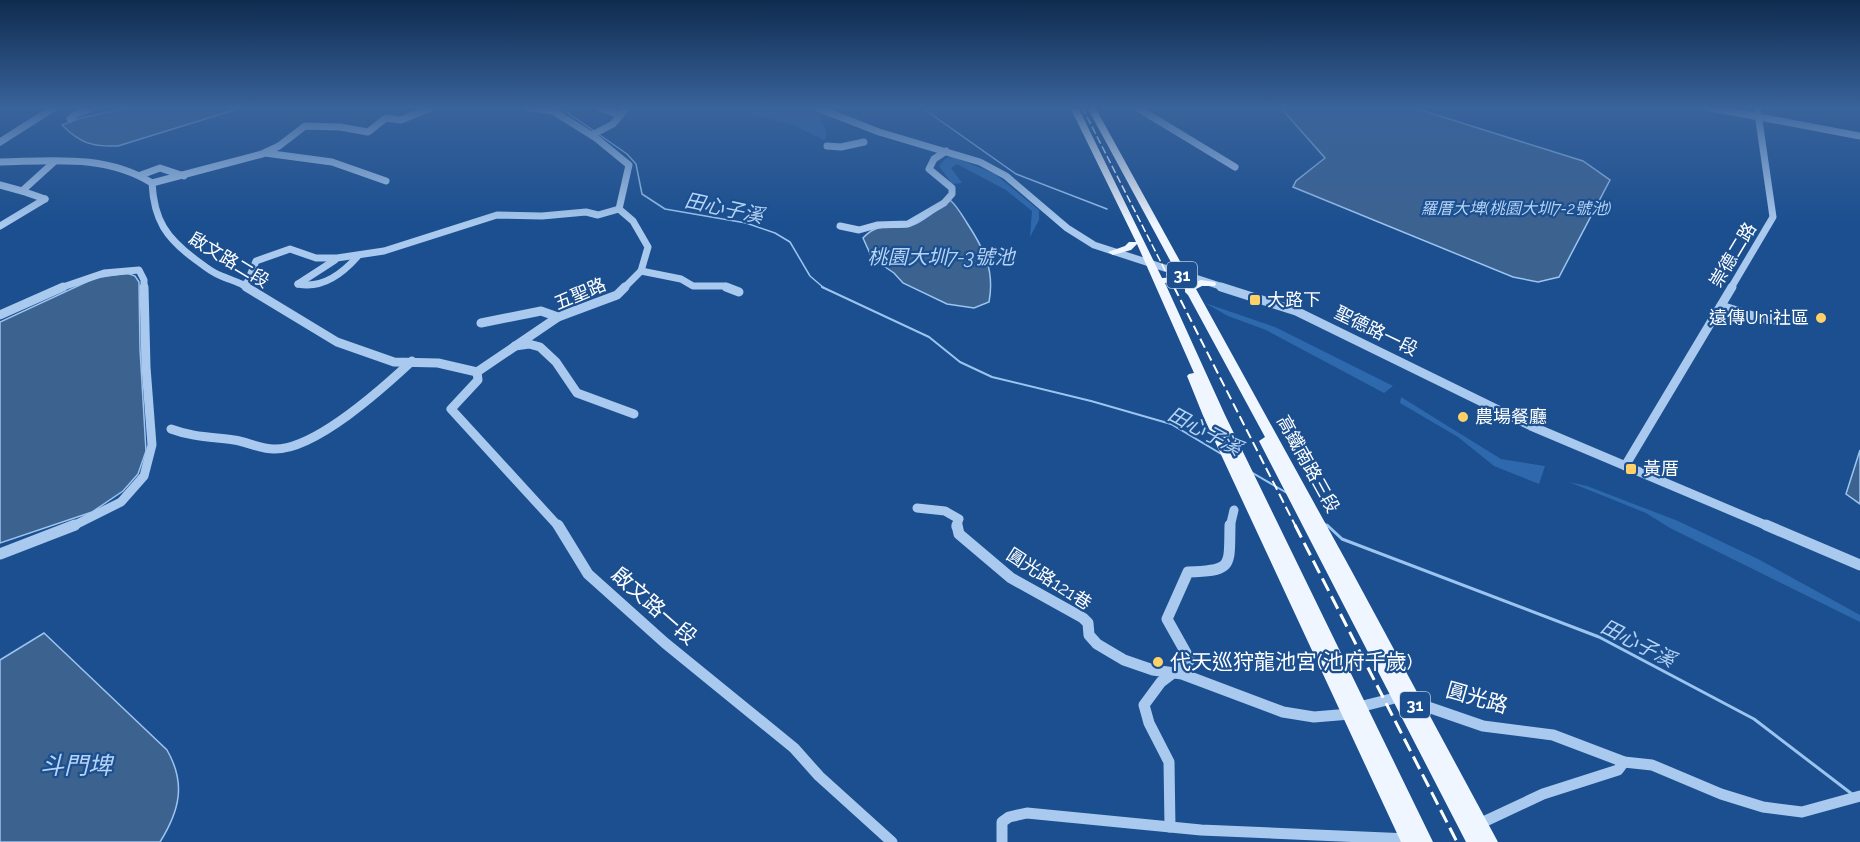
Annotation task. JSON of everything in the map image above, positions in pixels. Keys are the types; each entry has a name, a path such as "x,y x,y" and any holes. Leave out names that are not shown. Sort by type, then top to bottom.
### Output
{"main road":[{"name":"31","path":"1086,146 1132,244 1146,260 1158,281 1214,417"},
{"name":"31","path":"1092,146 1146,260 1177,338 1415,841"},
{"name":"高鐵南路三段","path":"1106,146 1160,249 1269,440 1337,568 1406,699 1475,842"},
{"name":"高鐵南路三段","path":"1112,146 1176,275 1190,292 1269,440"},
{"path":"1118,157 1118,171"},
{"path":"1113,252 1128,248 1132,244"},
{"path":"1146,260 1156,255 1160,249"},
{"path":"1158,281 1176,275"},
{"path":"1190,292 1191,287 1201,283 1210,284"},
{"name":"高鐵南路三段","path":"1406,699 1489,842"}],"street":[{"path":"0,162 54,161 103,164 141,175 152,183 158,184 265,153 278,146"},
{"path":"606,146 629,165 619,209"},
{"name":"聖德路一段","path":"929,146 993,168 1027,191 1077,237 1113,252 1146,260 1176,275 1296,311 1522,422 1860,565"},
{"path":"1201,146 1235,167"},
{"name":"崇德二路","path":"1625,466 1773,217 1762,146"},
{"path":"840,226 859,230 877,225 908,224 944,203 952,194 952,188 929,169 934,159 946,151"},
{"path":"265,153 332,162 387,181"},
{"path":"22,191 54,161"},
{"path":"141,175 160,168 184,176"},
{"name":"啟文路二段","path":"152,183 153,205 163,229 178,248 218,275 234,279 337,342 394,362 438,363 477,372"},
{"path":"0,185 45,199 0,226"},
{"path":"243,285 247,283 256,261 290,249 316,258 337,258 384,251 497,215 542,216 586,212 605,215 619,209"},
{"path":"619,209 633,221 648,247 641,272 681,279 693,286 725,286 739,292"},
{"path":"335,260 298,284 308,287 320,284 352,263 357,257"},
{"path":"0,315 92,277 111,272 139,270 144,280 146,367 153,445 144,476 121,502 86,521 0,554"},
{"name":"五聖路","path":"477,372 558,317 611,298 625,289 641,272"},
{"path":"1721,306 1753,316 1785,322"},
{"path":"481,323 541,311 558,317"},
{"path":"513,346 529,344 540,347 556,362 577,393 634,414"},
{"path":"171,429 207,439 235,441 278,450 307,438 360,406 412,361"},
{"name":"啟文路一段","path":"477,372 478,380 452,409 454,416 488,448 558,525 588,574 665,643 794,748 819,776 892,842"},
{"name":"圓光路121巷","path":"917,508 929,508 956,515 959,519 956,528 959,534 1011,578 1083,618 1088,623 1089,634 1097,644 1124,660 1153,670 1172,673"},
{"path":"1170,827 1169,762 1167,753 1149,727 1144,705 1161,682 1190,660 1167,619 1188,572 1208,573 1226,564 1232,550 1234,510"},
{"path":"1172,673 1182,674 1283,712 1314,717 1406,699"},
{"name":"圓光路","path":"1406,699 1483,726 1553,735 1624,762 1652,765 1721,794 1763,807 1802,812 1860,796"},
{"path":"1479,824 1543,794 1618,770 1624,762"},
{"path":"1002,842 1002,822 1009,816 1025,814 1170,827 1415,841"}],"shaded area":[{"path":"952,156 995,174 1039,210 1039,220 1030,237 1032,211 1006,190 957,164 951,168 962,183 952,184 939,166 945,159"},
{"path":"1205,303 1275,327 1393,386 1384,393 1266,330 1228,316"},
{"path":"1401,397 1501,459 1545,466 1539,484 1494,466 1458,437 1400,403"},
{"path":"1569,482 1587,486 1678,521 1758,559 1860,615 1860,622 1670,528 1646,513"}],"water":[{"name":"羅厝大埤(桃園大圳7-2號池)","path":"1315,146 1536,146 1583,161 1610,180 1559,277 1538,282 1513,277 1293,187 1296,181 1325,158"},
{"name":"桃園大圳7-3號池","path":"950,200 959,211 987,260 990,280 989,302 974,308 947,304 903,283 894,273 872,258 863,238 882,227 915,224"},
{"path":"127,273 135,276 139,282 146,451 138,474 123,491 92,512 0,543 0,322 95,278"},
{"path":"1860,450 1860,504 1846,494"},
{"name":"斗門埤","path":"44,633 167,750 177,774 178,796 172,819 160,842 0,842 0,660"}],"waterway":[{"name":"田心子溪","path":"616,146 636,164 642,194 665,209 746,223 775,233 790,242 810,276 824,288"},
{"path":"977,146 1016,174 1107,209"},
{"name":"田心子溪","path":"824,288 929,337 960,362 992,377 1091,401 1171,424 1223,455"},
{"name":"田心子溪","path":"1251,472 1287,493"},
{"name":"田心子溪","path":"1324,523 1328,527"},
{"name":"田心子溪","path":"1327,525 1342,539 1599,637 1754,719 1852,794"}],"railway":[{"path":"1102,146 1174,288"},
{"path":"1174,287 1296,527"},
{"path":"1295,525 1457,842"}],"place":[{"name":"大路下","path":"1255,300"},
{"name":"遠傳Uni社區","path":"1821,318"},
{"name":"農場餐廳","path":"1463,417"},
{"name":"黃厝","path":"1631,469"},
{"name":"代天巡狩龍池宮(池府千歲)","path":"1158,662"}]}
